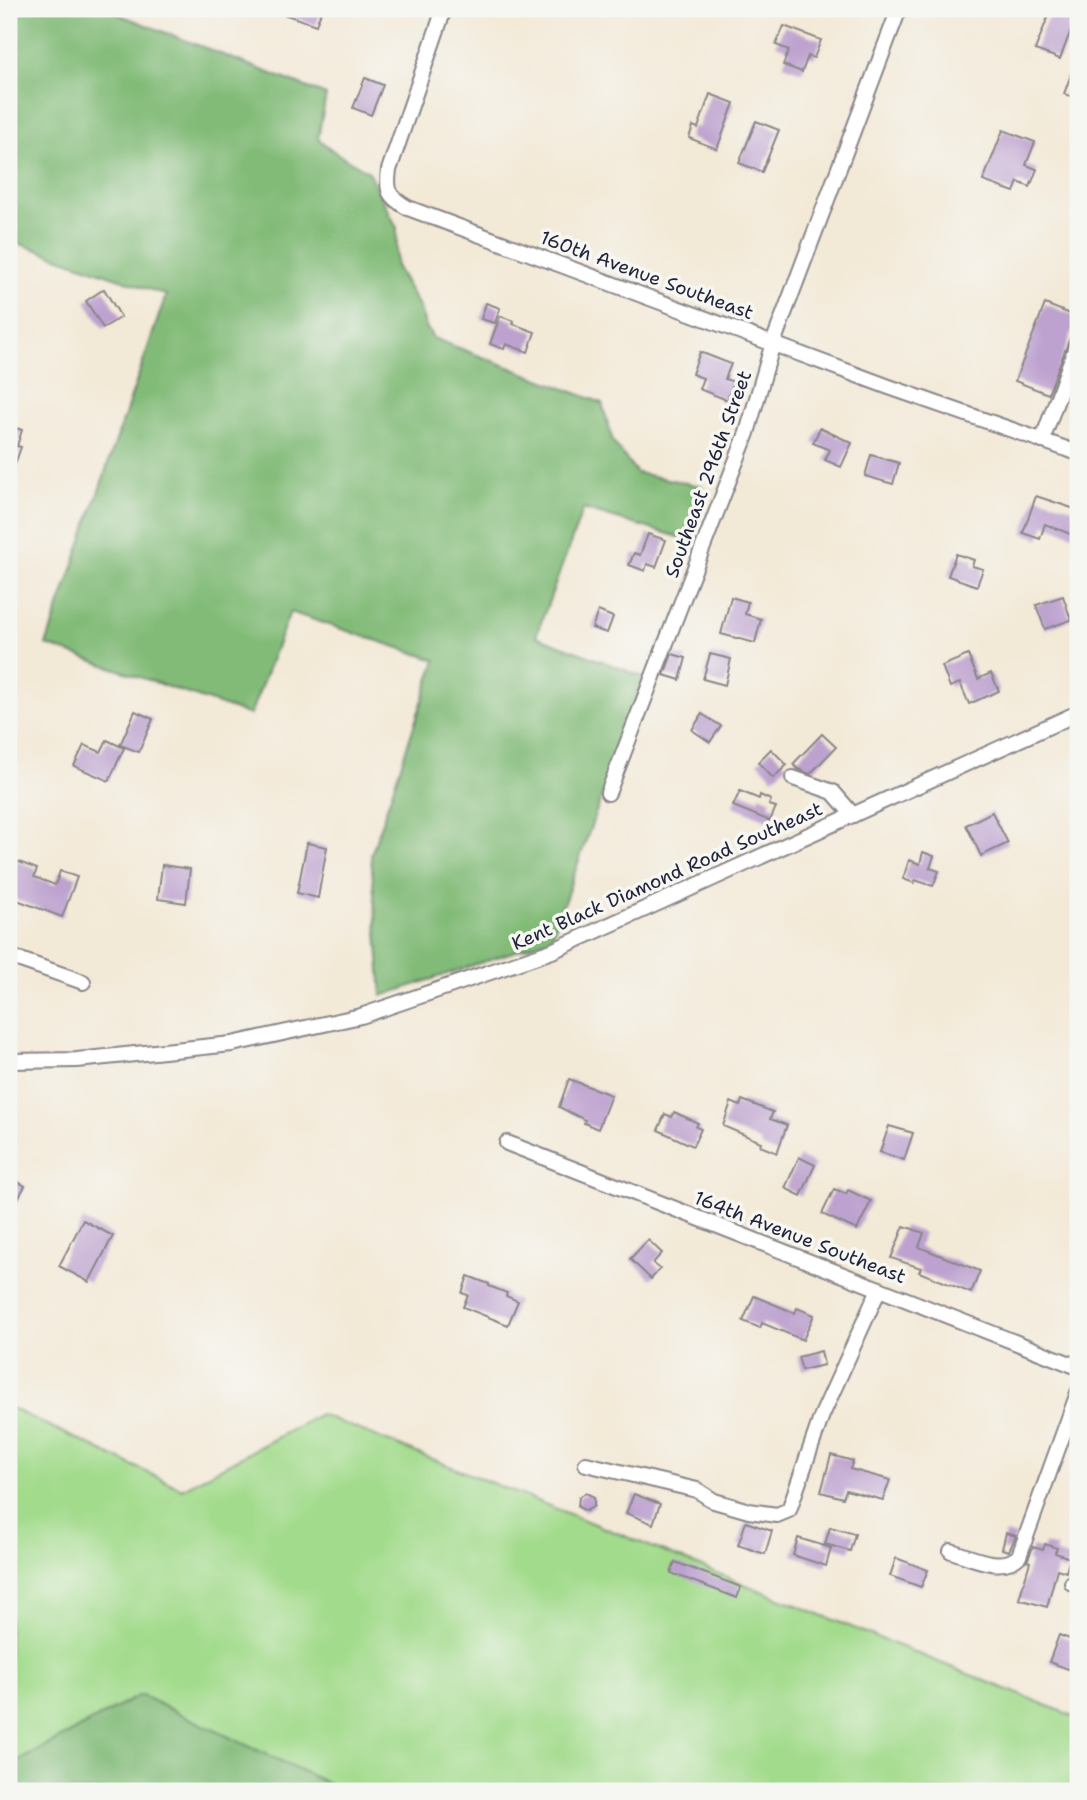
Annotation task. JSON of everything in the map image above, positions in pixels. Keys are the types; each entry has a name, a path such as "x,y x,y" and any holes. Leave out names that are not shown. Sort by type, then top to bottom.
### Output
{"street":[{"name":"160th Avenue Southeast","path":"444,9 388,170 386,188 394,200 408,208 889,387 1078,453"},
{"name":"Southeast 296th Street","path":"608,793 747,433 773,343 900,9"},
{"path":"1042,440 1078,341"},
{"name":"Kent Black Diamond Road Southeast","path":"9,1061 77,1060 232,1045 361,1016 552,951 1078,713"},
{"path":"793,778 833,792 853,815"},
{"path":"9,956 83,982"},
{"name":"164th Avenue Southeast","path":"507,1143 1078,1367"},
{"path":"586,1464 697,1490 714,1501 749,1511 777,1515 789,1510 822,1415 879,1289"},
{"path":"951,1551 1003,1564 1019,1556 1078,1393"}],"green space":[{"path":"9,9 105,9 326,95 318,139 369,172 397,228 396,266 420,308 425,325 433,338 602,403 613,442 637,473 702,486 703,497 689,540 583,509 536,636 644,677 551,939 382,996 371,855 436,660 290,612 250,715 46,645 166,295 9,240"},
{"path":"9,1407 182,1489 320,1414 1078,1718 1078,1791 344,1791 140,1695 9,1766"},
{"path":"140,1695 344,1791 9,1791 9,1766"}],"building":[{"path":"322,9 316,25 274,11"},
{"path":"1051,9 1063,9 1077,14 1060,59 1035,50"},
{"path":"784,26 821,40 814,58 808,56 802,72 783,65 789,50 776,45"},
{"path":"1078,58 1078,99 1064,94"},
{"path":"365,78 383,85 371,115 353,108"},
{"path":"710,94 734,103 717,149 689,138 693,126 698,128"},
{"path":"756,121 779,130 762,172 739,163"},
{"path":"1003,130 1035,142 1026,165 1037,169 1030,187 1018,182 1014,192 983,181"},
{"path":"104,289 121,317 103,328 86,301"},
{"path":"486,303 500,308 495,323 481,319"},
{"path":"1045,304 1078,317 1048,394 1015,381"},
{"path":"500,316 535,332 528,352 506,344 504,349 490,344"},
{"path":"700,352 731,364 725,379 734,382 727,400 699,389 703,378 692,374"},
{"path":"9,426 22,430 17,446 21,447 10,479"},
{"path":"820,428 852,443 841,467 825,460 830,450 813,443"},
{"path":"871,455 899,463 893,484 865,476"},
{"path":"1036,496 1078,510 1078,537 1045,524 1040,539 1023,533"},
{"path":"648,534 666,540 656,567 647,564 645,571 629,565 634,553 640,555"},
{"path":"956,554 974,560 972,566 983,569 977,586 948,576"},
{"path":"1063,596 1071,620 1045,629 1036,605"},
{"path":"731,597 748,602 745,614 761,619 755,643 721,634"},
{"path":"598,611 613,617 607,633 592,628"},
{"path":"672,654 686,658 680,680 664,675"},
{"path":"710,654 731,659 725,685 703,679"},
{"path":"968,655 978,679 991,673 999,691 969,704 960,683 950,687 942,666"},
{"path":"135,711 153,719 139,752 120,745"},
{"path":"702,714 721,726 710,742 692,730"},
{"path":"822,734 836,747 810,774 798,769 793,764"},
{"path":"107,740 124,748 109,781 74,766 84,745 101,752"},
{"path":"771,749 787,765 773,778 758,762"},
{"path":"740,791 759,799 760,795 771,800 769,805 776,807 770,821 733,806"},
{"path":"992,812 1008,843 981,856 966,825"},
{"path":"307,843 327,847 318,898 297,893"},
{"path":"923,852 934,856 930,868 939,871 933,886 903,879 909,860 920,864"},
{"path":"9,858 37,869 34,877 55,885 60,871 77,877 62,917 9,897"},
{"path":"162,865 190,869 186,903 158,899"},
{"path":"569,1079 611,1095 598,1129 559,1107"},
{"path":"742,1100 773,1112 770,1119 787,1125 777,1153 760,1146 761,1142 723,1126 731,1102 740,1106"},
{"path":"674,1112 698,1123 696,1127 701,1129 693,1146 658,1130 665,1114 672,1117"},
{"path":"889,1126 913,1133 904,1160 880,1152"},
{"path":"799,1157 815,1165 801,1196 785,1188"},
{"path":"9,1177 25,1186 9,1215"},
{"path":"834,1189 846,1194 848,1190 871,1201 857,1230 822,1214"},
{"path":"83,1220 113,1236 89,1282 59,1266"},
{"path":"904,1226 924,1233 919,1247 980,1271 971,1293 919,1272 921,1268 891,1258"},
{"path":"648,1240 662,1253 653,1263 660,1269 651,1279 630,1259"},
{"path":"468,1276 507,1293 506,1296 518,1301 508,1325 463,1307 468,1295 462,1293"},
{"path":"754,1296 795,1313 797,1308 814,1315 803,1340 762,1323 760,1328 743,1321"},
{"path":"821,1351 824,1365 802,1370 798,1357"},
{"path":"831,1455 853,1461 850,1469 890,1480 883,1500 846,1490 843,1498 821,1492"},
{"path":"586,1493 594,1497 594,1506 586,1511 578,1507 579,1497"},
{"path":"634,1494 660,1504 653,1524 626,1513"},
{"path":"746,1522 772,1531 765,1554 738,1545"},
{"path":"830,1527 855,1534 850,1551 825,1544"},
{"path":"1006,1533 1016,1536 1009,1551 1002,1549"},
{"path":"798,1538 831,1548 826,1566 793,1555"},
{"path":"1045,1544 1057,1548 1055,1553 1070,1558 1066,1572 1057,1569 1047,1607 1019,1599 1030,1562 1027,1561 1033,1547 1043,1550"},
{"path":"896,1558 928,1570 921,1587 890,1576"},
{"path":"675,1562 741,1587 737,1598 671,1573"},
{"path":"1059,1635 1075,1641 1070,1655 1078,1658 1076,1672 1049,1662"}]}
